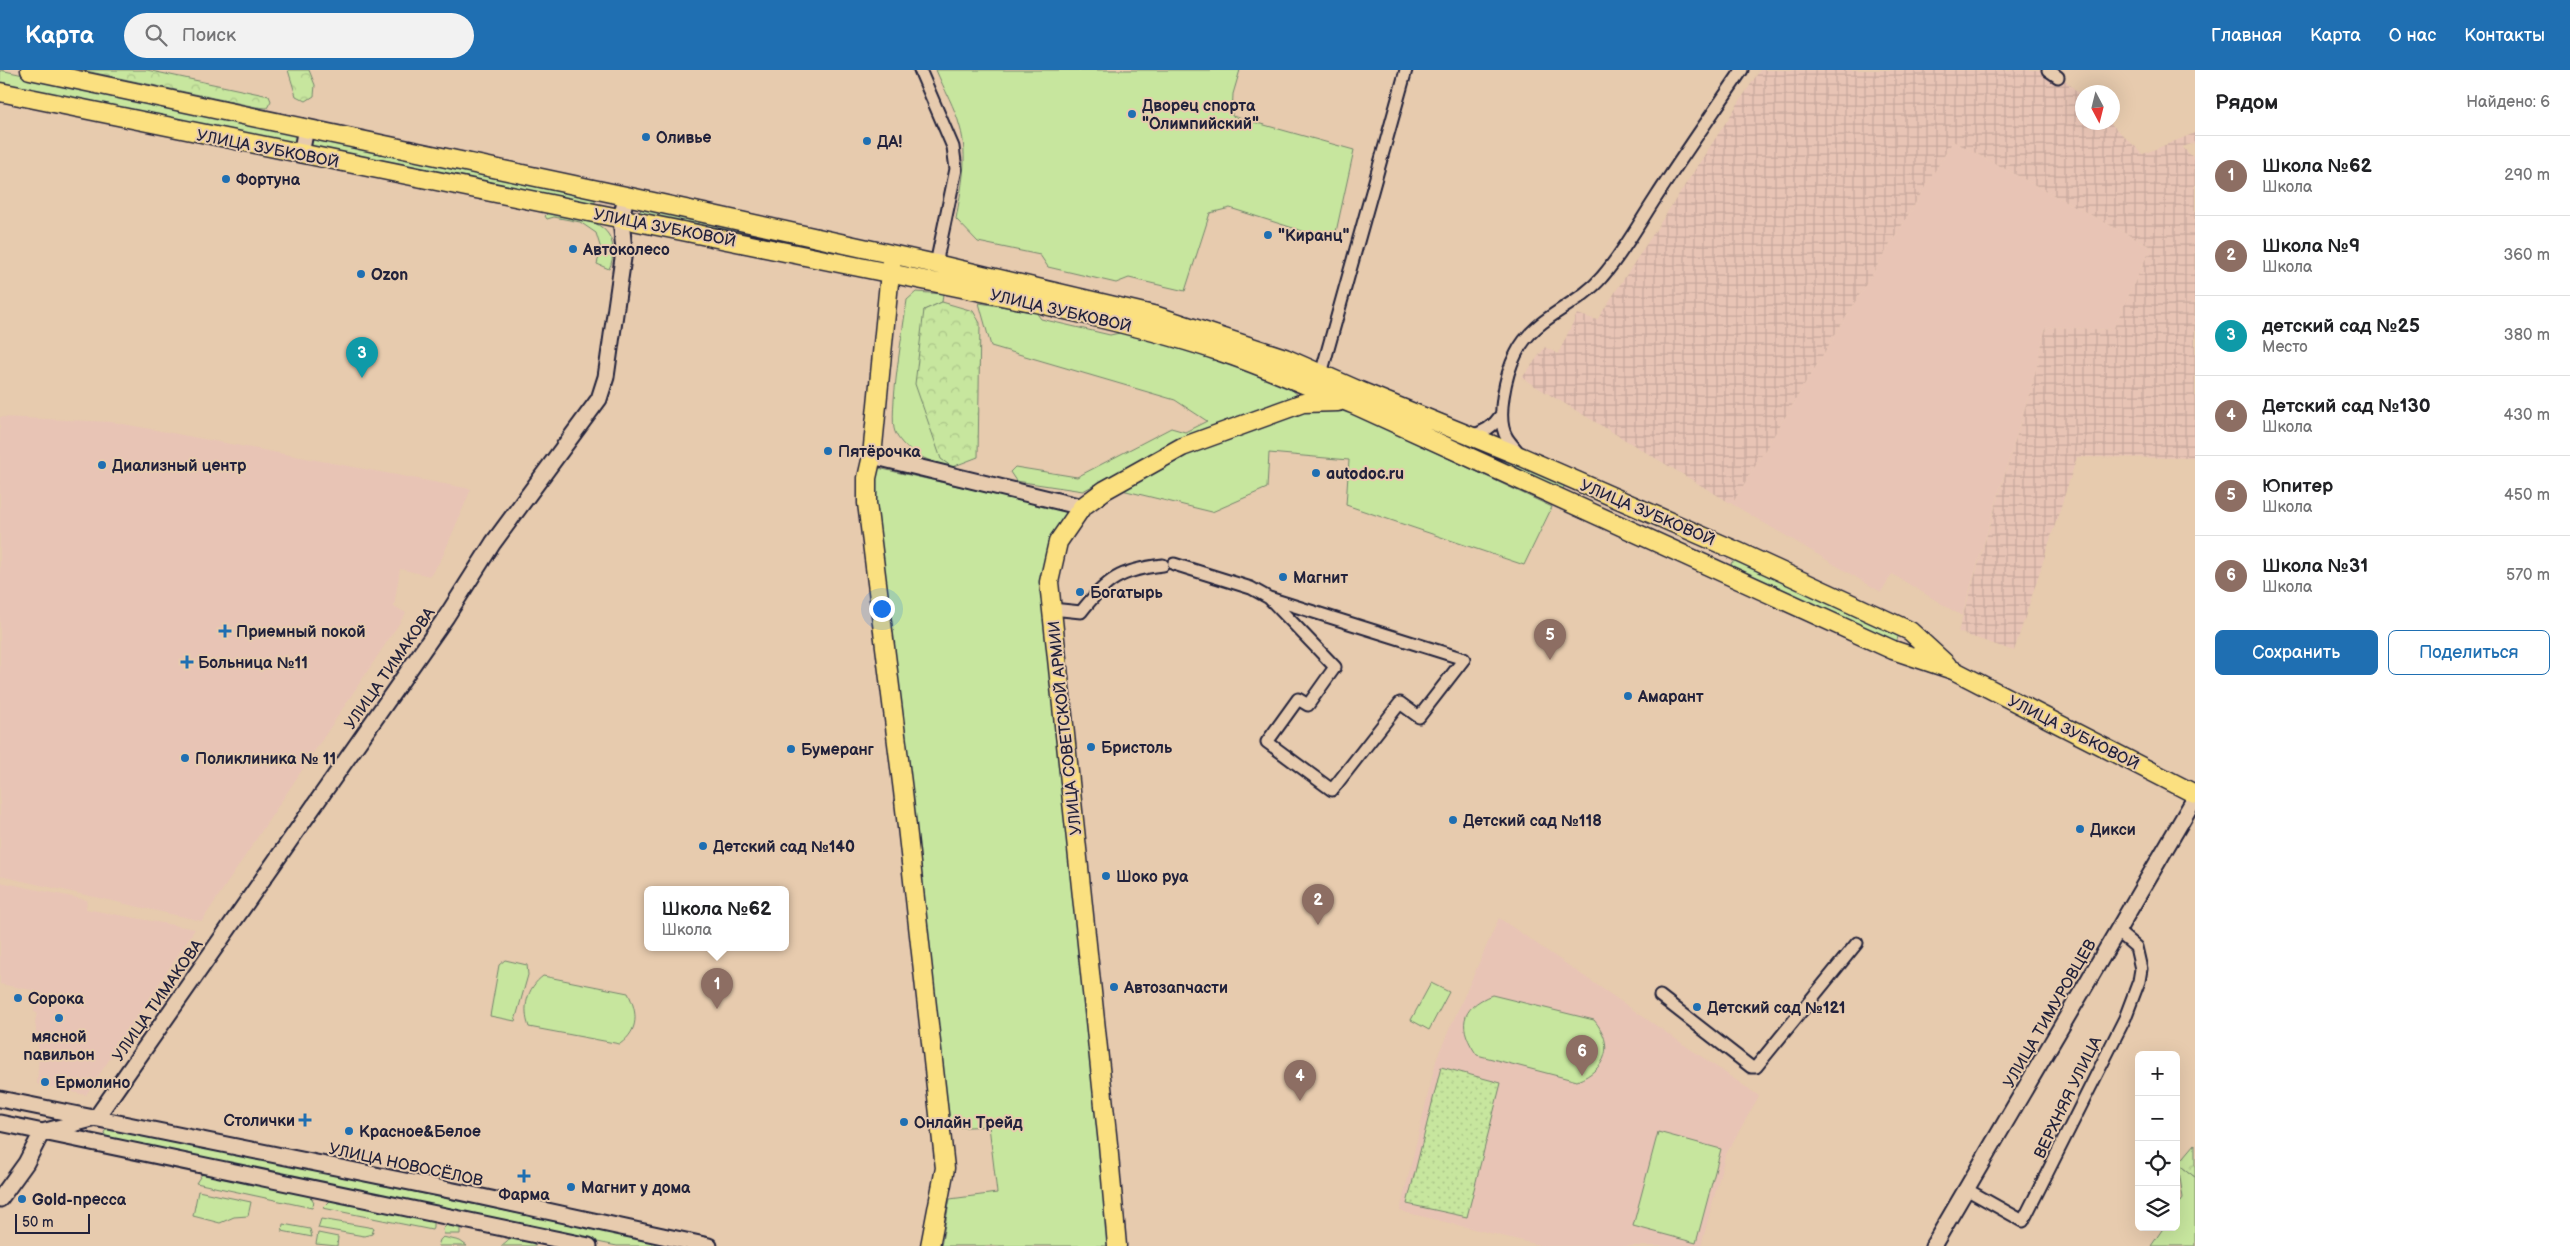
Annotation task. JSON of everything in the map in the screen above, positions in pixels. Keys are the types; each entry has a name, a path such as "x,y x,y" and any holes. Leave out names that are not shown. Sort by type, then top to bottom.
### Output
{"main road":[{"name":"УЛИЦА ЗУБКОВОЙ","path":"30,70 626,196 936,264 1157,316 1267,352 1324,381 1471,435 1686,527 1910,631 1952,670"},
{"name":"УЛИЦА ЗУБКОВОЙ","path":"0,92 890,272 1152,330 1275,371 1324,381 1347,402 1893,650 1952,670 2195,794"},
{"path":"891,254 872,456 867,478 867,503 902,791 944,1168 930,1246"},
{"path":"1304,403 1324,381"},
{"name":"УЛИЦА СОВЕТСКОЙ АРМИИ","path":"1117,1246 1049,582 1058,542 1082,507 1105,490 1182,447 1304,403 1347,402"},
{"path":"1559,498 1573,499 1577,491 1572,479"},
{"path":"1674,552 1686,527"},
{"path":"1703,565 1716,562 1720,552 1714,540"},
{"path":"1730,575 1725,566 1728,555 1739,552"},
{"path":"1893,650 1908,650 1913,641 1910,631"}],"street":[{"path":"920,70 953,147 956,169 936,264"},
{"path":"1324,381 1406,70"},
{"path":"1522,457 1507,438 1501,415 1510,369 1516,354 1524,341 1548,317 1584,295 1619,256 1656,197 1742,70"},
{"path":"300,154 306,128"},
{"name":"УЛИЦА ТИМАКОВА","path":"96,1118 424,648 493,543 600,399 606,376 624,251 622,219 626,196"},
{"path":"1471,435 1484,432 1501,415"},
{"path":"872,456 1082,507"},
{"path":"1052,609 1081,612 1106,583 1136,568 1169,565 1251,588 1269,598 1464,659 1419,717 1400,704 1332,790 1267,742 1298,699 1308,706 1335,668 1269,598"},
{"name":"УЛИЦА ТИМУРОВЦЕВ","path":"1933,1246 2195,798"},
{"name":"ВЕРХНЯЯ УЛИЦА","path":"1966,1189 2023,1221 2125,1018 2139,981 2141,969 2136,947 2117,931"},
{"path":"1660,996 1751,1067 1756,1067 1857,943"},
{"name":"УЛИЦА НОВОСЁЛОВ","path":"0,1099 709,1246"},
{"path":"0,1199 26,1162 42,1132 39,1108"},
{"path":"42,1132 96,1118 94,1132 99,1145"},
{"path":"0,1123 589,1246"}],"shaded area":[{"path":"1760,70 2054,70 2075,90 2075,130 2117,130 2143,154 2195,133 2195,143 2182,147 2195,159 2195,458 2077,457 2014,651 1958,632 2034,378 2046,327 2113,330 2151,247 1953,141 1732,504 1522,378 1545,347 1558,354 1577,314 1597,320"},
{"path":"1953,141 2151,247 2113,330 2046,327 2034,378 1962,616 1892,574 1881,592 1732,504"},
{"name":"Больница №11","path":"0,417 113,422 471,489 442,558 430,576 400,569 394,606 406,613 202,921 0,876"},
{"path":"0,882 87,900 86,909 195,929 86,1095 37,1084 39,1055 35,1022 37,1013 34,1012 37,991 0,984"},
{"path":"1499,918 1759,1096 1725,1156 1701,1246 1543,1246 1400,1211 1437,1057"}],"green space":[{"path":"0,70 298,133 296,145 0,88"},
{"path":"81,70 147,70 269,96 271,101 267,108 256,107"},
{"path":"288,70 309,70 315,85 314,96 306,101 296,96"},
{"path":"936,70 1240,70 1233,94 1232,116 1354,150 1334,241 1230,208 1210,213 1185,291 1129,278 1116,283 1048,267 1040,255 978,242 956,219 962,185 963,138 955,113"},
{"path":"310,136 596,197 594,206 310,151"},
{"path":"643,207 852,254 852,257 638,214"},
{"path":"549,212 590,221 606,231 611,239 613,250 609,269 597,264 601,249 596,233 580,222 554,217 547,219 545,216"},
{"path":"916,292 943,294 942,302 924,310 941,458 952,467 927,460 905,446 899,440 893,423 895,389 907,300"},
{"path":"942,302 973,311 980,323 978,457 952,467 941,459 915,384 924,310"},
{"path":"979,303 1035,311 1041,319 1110,335 1125,332 1281,380 1300,397 1179,440 1083,491 1016,481 1010,472 1015,467 1077,477 1171,428 1185,432 1207,421 1175,400 991,346"},
{"path":"1348,394 1558,479 1565,485 1563,489 1556,488"},
{"path":"1345,410 1552,507 1524,565 1346,505 1349,460 1269,453 1267,488 1212,512 1122,490 1186,455 1305,412"},
{"path":"878,468 1069,511 1050,539 1110,1246 941,1246 950,1199 997,1193 989,1126 949,1128 873,499"},
{"path":"1739,559 1899,635 1896,642 1734,572 1731,563"},
{"path":"505,960 527,965 528,975 515,1021 490,1016 499,965"},
{"path":"543,976 628,993 635,1014 634,1027 631,1033 620,1044 529,1027 526,1013 527,999 533,986"},
{"path":"1431,983 1449,992 1429,1030 1411,1020"},
{"path":"1492,995 1594,1020 1601,1029 1606,1047 1601,1063 1587,1076 1577,1081 1477,1055 1467,1036 1465,1020 1473,1006"},
{"path":"1441,1067 1501,1083 1467,1217 1407,1204"},
{"path":"109,1128 673,1246 617,1246 107,1141 104,1132"},
{"path":"1658,1132 1721,1149 1696,1243 1633,1226"},
{"path":"2195,1144 2195,1177 2180,1166 2180,1162"},
{"path":"2180,1166 2195,1177 2195,1246 2151,1246 2161,1231 2180,1231 2180,1202 2183,1198"},
{"path":"202,1174 310,1196 314,1202 312,1208 196,1183"},
{"path":"198,1191 251,1202 248,1216 234,1217 220,1223 193,1216"},
{"path":"331,1200 433,1221 433,1228 432,1230 323,1208"},
{"path":"321,1219 374,1228 372,1234 364,1236 318,1228"},
{"path":"283,1224 310,1229 312,1237 282,1231"},
{"path":"448,1224 460,1227 460,1234 444,1234 443,1229"},
{"path":"318,1233 338,1237 337,1246 316,1244"},
{"path":"513,1236 533,1239 535,1246 501,1246"},
{"path":"443,1237 460,1241 467,1246 438,1246"}],"place":[{"name":"Дворец спорта \"Олимпийский\"","path":"1132,114"},
{"name":"Оливье","path":"646,137"},
{"name":"ДА!","path":"867,141"},
{"name":"Фортуна","path":"226,179"},
{"name":"\"Киранц\"","path":"1268,235"},
{"name":"Автоколесо","path":"573,249"},
{"name":"Ozon","path":"361,274"},
{"name":"детский сад №25","path":"362,378"},
{"name":"Пятёрочка","path":"828,451"},
{"name":"Диализный центр","path":"102,465"},
{"name":"autodoc.ru","path":"1316,473"},
{"name":"Магнит","path":"1283,577"},
{"name":"Богатырь","path":"1080,592"},
{"name":"Приемный покой","path":"225,631"},
{"name":"Юпитер","path":"1550,660"},
{"name":"Больница №11","path":"187,662"},
{"name":"Амарант","path":"1628,696"},
{"name":"Бристоль","path":"1091,747"},
{"name":"Бумеранг","path":"791,749"},
{"name":"Поликлиника № 11","path":"185,758"},
{"name":"Детский сад №118","path":"1453,820"},
{"name":"Дикси","path":"2080,829"},
{"name":"Детский сад №140","path":"703,846"},
{"name":"Шоко руа","path":"1106,876"},
{"name":"Школа №9","path":"1318,925"},
{"name":"Автозапчасти","path":"1114,987"},
{"name":"Сорока","path":"18,998"},
{"name":"Детский сад №121","path":"1697,1007"},
{"name":"Школа №62","path":"717,1009"},
{"name":"мясной павильон","path":"59,1018"},
{"name":"Школа №31","path":"1582,1076"},
{"name":"Ермолино","path":"45,1082"},
{"name":"Детский сад №130","path":"1300,1101"},
{"name":"Столички","path":"305,1120"},
{"name":"Онлайн Трейд","path":"904,1122"},
{"name":"Красное&Белое","path":"349,1131"},
{"name":"Фарма","path":"524,1176"},
{"name":"Магнит у дома","path":"571,1187"},
{"name":"Gold-пресса","path":"22,1199"}]}
